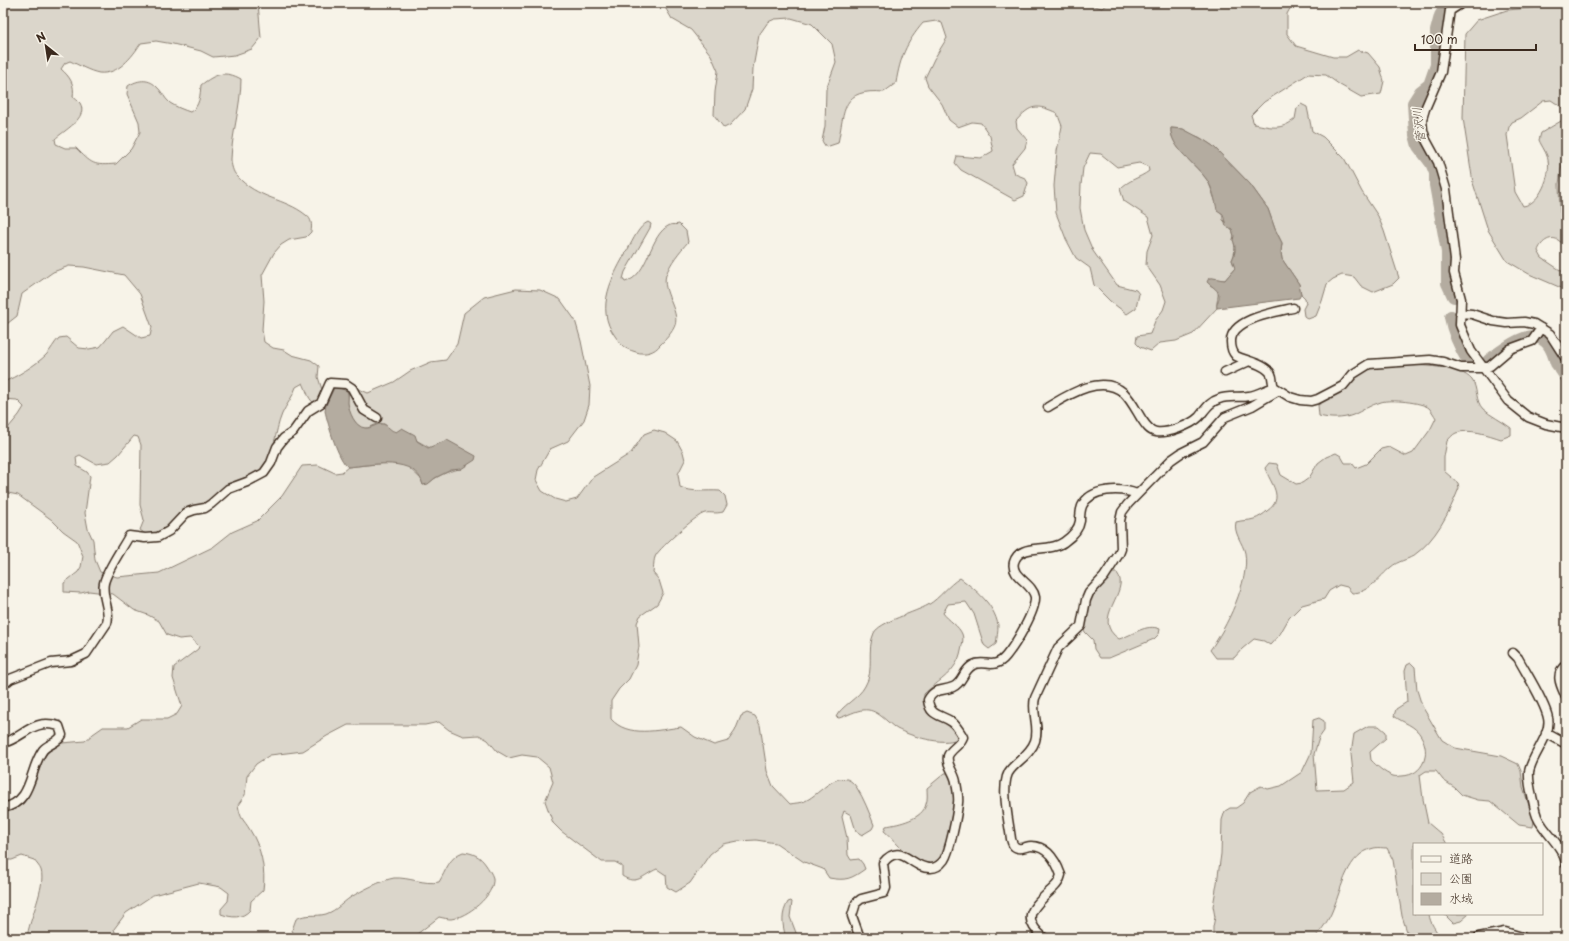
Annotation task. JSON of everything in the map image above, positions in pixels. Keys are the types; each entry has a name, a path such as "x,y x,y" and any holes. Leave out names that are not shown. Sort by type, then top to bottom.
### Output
{"main road":[{"path":"1479,938 1505,933 1522,938"}],"street":[{"path":"1462,3 1451,6 1441,72 1422,119 1426,140 1438,162 1446,189 1454,253 1454,272 1461,299 1460,325 1471,351 1508,401 1528,417 1566,428"},
{"path":"1292,308 1257,317 1238,327 1232,333 1230,339 1232,352 1236,356 1247,362 1262,366 1268,370 1272,375 1277,388 1300,400 1318,399 1343,386 1353,374 1370,364 1430,360 1443,362 1462,368 1483,368 1490,366 1510,350 1532,341 1539,330"},
{"path":"1460,313 1472,314 1493,321 1507,323 1524,322 1534,324 1539,330 1550,334 1566,359"},
{"path":"1225,372 1247,362"},
{"path":"3,686 10,680 45,665 71,660 86,654 107,624 109,618 104,593 104,583 129,536 145,538 158,537 169,531 186,513 205,508 228,489 247,482 264,473 271,463 277,447 284,438 292,432 308,411 321,404 330,383 346,384 352,388 364,410 377,418"},
{"path":"1048,406 1092,386 1108,386 1123,392 1129,398 1142,420 1150,429 1155,432 1162,432 1192,422 1198,418 1210,403 1218,399 1251,396 1277,388"},
{"path":"1044,938 1032,923 1030,917 1031,912 1038,903 1057,885 1061,875 1055,860 1050,853 1044,849 1032,846 1019,848 1014,847 1011,839 1005,785 1009,770 1030,750 1035,741 1037,733 1033,706 1035,698 1058,648 1081,626 1086,600 1089,593 1104,577 1119,554 1121,548 1120,520 1122,512 1137,494 1171,460 1203,442 1226,417 1252,406 1277,388"},
{"path":"860,938 852,916 853,910 856,903 861,899 884,893 886,888 883,863 886,858 897,854 905,856 919,866 926,868 938,866 944,859 950,841 958,802 956,780 948,763 948,756 951,751 961,743 963,737 960,730 952,722 937,716 932,711 928,700 931,694 939,690 954,687 960,682 967,669 975,664 992,665 999,662 1010,651 1032,613 1035,596 1030,587 1017,575 1014,568 1014,562 1017,556 1022,551 1027,549 1052,548 1057,547 1064,542 1078,527 1083,505 1086,499 1094,495 1116,489 1126,490 1137,494"},
{"path":"1514,653 1545,708 1549,719 1546,733 1529,772 1530,783 1534,808 1541,824 1565,858 1566,864"},
{"path":"1566,665 1563,667 1559,675 1560,684 1566,697"},
{"path":"3,743 31,728 43,724 53,724 59,726 62,735 59,740 45,749 39,757 33,776 21,800 3,808"},
{"path":"1546,733 1566,744"}],"green space":[{"path":"3,3 258,3 261,38 252,49 235,55 213,57 201,51 156,41 141,43 124,64 106,73 92,71 70,61 65,63 61,69 71,81 73,97 80,103 82,109 81,114 74,124 55,139 56,144 65,148 76,148 93,163 102,165 116,164 131,149 140,132 139,122 127,94 128,86 139,81 153,83 170,103 190,112 198,104 201,85 220,74 235,76 241,79 241,89 231,159 234,173 245,184 253,189 298,209 309,218 311,222 311,232 306,237 289,240 281,245 274,253 262,275 264,301 262,330 264,342 273,348 284,350 292,355 311,360 319,366 318,377 323,393 317,404 310,398 303,383 296,387 279,421 270,458 263,471 160,531 147,535 140,530 144,520 140,505 141,445 138,437 134,436 110,462 96,464 80,455 76,457 77,466 87,472 90,476 85,513 88,529 93,540 95,560 100,572 117,577 159,573 213,547 232,532 257,521 282,496 302,466 318,465 335,473 342,472 348,467 386,463 406,465 421,479 423,485 447,472 461,469 416,440 393,433 384,424 377,424 367,428 361,427 355,422 350,414 348,395 350,391 359,389 368,393 394,382 410,371 431,362 446,360 457,344 464,313 484,297 516,289 540,290 560,299 575,320 590,386 589,405 584,420 568,441 550,449 538,470 536,480 542,491 555,499 566,502 577,499 593,477 631,453 644,434 654,430 665,433 677,441 683,452 685,460 678,474 680,487 695,491 720,491 725,496 727,505 723,512 705,513 694,519 671,539 656,555 653,573 659,580 663,593 657,604 640,616 637,623 639,646 636,665 629,679 619,689 611,701 611,719 626,729 635,731 653,731 681,727 695,737 714,745 728,741 735,731 741,716 747,713 755,716 760,725 767,771 773,786 790,804 805,801 831,782 838,779 844,778 851,781 857,788 874,825 872,829 862,835 856,831 851,815 844,811 842,817 847,838 848,855 851,860 859,859 865,869 856,875 844,879 829,878 823,869 804,862 776,843 756,840 723,844 710,854 690,883 676,892 667,887 666,875 657,869 636,880 627,879 622,876 622,866 615,862 602,862 561,831 553,823 545,801 553,782 549,767 537,757 522,755 509,758 497,751 488,740 479,735 463,736 449,730 439,722 425,725 348,725 303,751 270,755 256,764 247,776 245,795 238,805 241,817 254,837 260,851 264,882 263,890 251,901 250,910 244,915 237,917 221,914 221,909 228,901 229,893 221,887 199,883 153,895 126,913 114,929 117,938 27,938 41,885 41,870 34,860 22,856 12,860 3,860 3,812 14,809 24,803 36,780 42,761 48,752 62,743 85,741 103,727 128,727 141,719 167,719 177,714 182,706 173,678 174,667 198,649 199,646 190,638 179,639 167,635 159,621 134,610 113,594 89,591 81,593 64,592 64,583 78,572 81,567 83,556 77,541 18,495 3,492 3,434 24,407 17,400 3,399 3,382 20,374 42,359 59,338 66,337 79,348 89,349 100,347 113,331 123,326 141,338 150,336 152,327 140,294 124,275 84,267 69,266 53,272 22,294 17,316 3,327"},
{"path":"666,3 1076,3 1102,8 1108,3 1293,3 1287,14 1287,34 1296,46 1333,57 1346,57 1358,50 1368,53 1380,67 1384,81 1381,94 1361,97 1326,75 1308,74 1264,102 1251,115 1254,124 1280,127 1295,119 1297,108 1301,104 1307,107 1312,131 1323,137 1344,158 1362,192 1378,216 1399,278 1393,284 1373,292 1361,286 1354,277 1342,275 1333,279 1327,284 1316,316 1308,319 1304,316 1303,309 1306,303 1305,298 1301,294 1299,284 1282,259 1282,243 1268,209 1250,184 1213,146 1183,129 1171,128 1174,141 1184,155 1207,180 1223,220 1232,229 1235,248 1232,260 1235,268 1225,280 1212,278 1210,285 1218,290 1217,308 1193,334 1176,341 1160,343 1151,351 1140,347 1136,343 1137,336 1150,334 1155,321 1163,310 1166,301 1160,285 1146,265 1147,251 1153,235 1148,217 1124,201 1120,189 1127,183 1149,171 1148,166 1139,163 1117,167 1101,154 1090,153 1083,168 1080,208 1084,230 1093,251 1117,285 1136,290 1139,294 1136,308 1127,314 1110,301 1094,285 1090,268 1076,258 1066,239 1056,213 1054,186 1057,151 1062,126 1057,113 1044,108 1035,107 1026,111 1016,121 1017,128 1027,140 1025,148 1012,164 1015,174 1025,178 1028,183 1024,196 1015,200 961,170 955,163 957,156 981,158 993,151 990,136 981,123 972,122 958,127 949,120 942,104 928,86 925,78 934,59 947,38 942,23 936,21 923,23 917,30 908,44 902,58 896,83 884,92 870,92 860,94 852,98 844,111 838,143 826,147 822,141 825,126 826,89 836,62 832,44 812,24 791,18 775,19 768,22 759,35 753,68 752,89 745,109 730,125 724,128 714,115 718,71 711,55 691,30 672,19 666,9"},
{"path":"1566,3 1566,107 1563,108 1551,100 1543,101 1521,118 1512,122 1507,135 1515,192 1523,206 1529,204 1539,195 1548,173 1546,152 1539,140 1541,133 1566,118 1566,150 1562,163 1559,184 1560,212 1566,227 1566,246 1558,240 1552,238 1543,243 1538,251 1542,258 1566,274 1566,290 1529,274 1507,261 1488,230 1473,183 1463,118 1465,34 1477,20 1507,10 1541,7"},
{"path":"648,222 651,224 650,228 625,272 623,279 625,282 633,278 639,272 657,237 670,225 679,224 686,231 688,242 673,262 666,275 665,281 675,314 675,325 669,336 658,347 653,351 643,353 626,348 615,336 609,325 606,314 606,303 608,292 617,270 636,234"},
{"path":"1410,365 1452,369 1467,375 1474,383 1480,406 1486,412 1511,428 1511,435 1501,439 1467,431 1452,435 1447,441 1444,457 1444,471 1458,483 1459,488 1441,525 1421,550 1408,559 1394,565 1364,590 1352,593 1347,587 1339,585 1329,591 1324,599 1302,605 1289,618 1280,634 1270,645 1264,641 1254,639 1234,658 1216,658 1210,650 1223,630 1235,604 1244,577 1246,564 1244,549 1235,526 1236,522 1252,520 1259,517 1273,506 1275,501 1275,490 1265,468 1269,463 1277,464 1281,475 1296,484 1302,483 1309,478 1318,463 1326,457 1336,453 1341,456 1345,463 1352,463 1356,468 1366,464 1381,449 1389,447 1406,456 1413,453 1430,430 1436,418 1429,408 1420,404 1385,401 1353,415 1328,418 1319,416 1318,405 1321,399 1359,372 1373,367"},
{"path":"1109,573 1117,573 1120,580 1119,588 1109,614 1108,623 1111,631 1119,639 1145,628 1150,627 1160,629 1159,634 1154,639 1109,658 1100,658 1094,649 1093,640 1085,632 1082,625 1086,592"},
{"path":"960,578 984,598 993,610 998,625 996,644 989,649 984,645 974,614 966,602 948,604 943,613 961,631 963,638 962,646 956,664 947,675 924,694 924,700 927,707 932,712 960,732 957,739 951,741 935,741 910,734 897,729 877,713 868,710 858,711 839,718 836,717 838,713 862,690 868,680 870,673 872,640 877,629 890,621 928,605"},
{"path":"1411,663 1415,667 1417,690 1422,706 1442,740 1455,748 1501,756 1518,764 1521,771 1523,787 1534,821 1533,827 1519,825 1490,801 1478,800 1462,795 1443,780 1436,771 1426,771 1420,775 1428,823 1441,834 1446,843 1413,843 1413,915 1429,915 1432,924 1440,938 1409,938 1402,916 1393,860 1387,848 1374,848 1365,851 1357,857 1352,864 1329,917 1315,938 1213,938 1215,917 1213,906 1221,854 1222,820 1225,811 1230,808 1236,808 1243,803 1250,792 1261,786 1268,789 1281,786 1302,772 1311,753 1313,720 1319,718 1324,721 1324,731 1319,738 1314,754 1317,790 1344,789 1354,782 1351,754 1354,734 1368,726 1379,726 1386,732 1386,738 1370,752 1371,760 1390,775 1410,775 1416,772 1424,762 1425,749 1421,736 1416,729 1394,716 1396,709 1407,702 1405,671 1407,665"},
{"path":"945,773 948,773 952,779 957,803 951,818 952,829 947,848 938,862 922,864 912,859 884,831 886,826 910,820 920,813 924,809 927,802 927,788"},
{"path":"463,852 479,857 489,869 493,878 490,892 479,904 465,914 451,919 439,917 412,938 295,937 292,930 296,919 304,916 326,914 351,897 384,881 400,878 433,883 439,882 454,857"},
{"path":"791,901 790,917 798,938 786,938 784,928 784,911 788,902"},
{"path":"1445,915 1468,915 1461,921 1453,923"}],"water":[{"path":"1171,128 1183,129 1213,146 1250,184 1268,209 1282,243 1282,259 1299,284 1301,294 1299,298 1217,308 1219,295 1207,282 1209,278 1225,280 1235,268 1232,260 1235,250 1233,240 1234,236 1232,229 1226,226 1223,214 1217,210 1214,195 1209,183 1184,156 1174,142"},
{"path":"337,387 347,391 351,415 355,422 361,427 367,428 378,424 383,424 396,432 402,428 415,435 417,441 428,448 447,440 476,456 475,460 461,469 451,470 435,478 428,484 423,485 419,476 412,469 402,466 380,464 348,467 337,450 325,411 326,405 334,388"}],"waterway":[{"name":"菅沢川","path":"1446,3 1446,7 1441,16 1437,31 1437,65 1430,85 1421,92 1414,103 1416,135 1419,146 1432,163 1436,173 1436,185 1448,252 1448,283 1454,296"},
{"name":"菅沢川","path":"1451,317 1458,341 1470,363"},
{"name":"菅沢川","path":"1489,361 1517,342 1533,337 1540,337 1550,346 1557,363 1566,376"}]}
